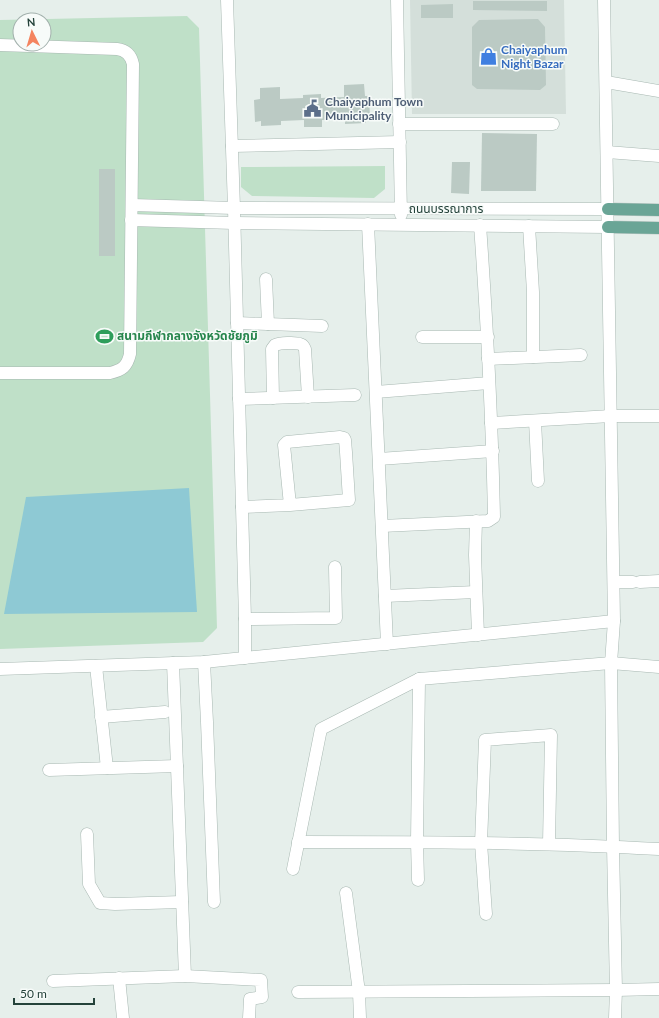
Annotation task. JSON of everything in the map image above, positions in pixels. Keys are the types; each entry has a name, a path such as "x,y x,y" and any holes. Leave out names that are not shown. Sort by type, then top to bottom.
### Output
{"main road":[{"name":"ถนนบรรณาการ","path":"608,209 659,210"},
{"name":"ถนนบรรณาการ","path":"608,227 659,228"}],"street":[{"path":"227,0 234,208 245,658"},
{"path":"397,0 401,224"},
{"path":"604,0 614,582 614,621 611,663 616,990 615,1018"},
{"path":"0,45 116,49 130,55 133,64 130,354 128,361 119,371 110,373 0,373"},
{"path":"606,82 659,91"},
{"path":"399,124 553,124"},
{"path":"232,146 400,142"},
{"path":"607,152 659,156"},
{"name":"ถนนบรรณาการ","path":"132,205 234,208 608,209"},
{"name":"ถนนบรรณาการ","path":"131,220 234,223 608,227"},
{"path":"368,224 387,644"},
{"path":"382,526 488,521 494,517 488,337 480,225"},
{"path":"529,226 533,292 533,357"},
{"path":"266,279 268,324"},
{"path":"237,323 322,326"},
{"path":"422,337 488,337"},
{"path":"273,398 272,350 275,345 278,344 300,344 303,346 305,350 308,397"},
{"path":"488,359 581,355"},
{"path":"376,392 489,383"},
{"path":"239,399 355,395"},
{"path":"491,423 611,416 659,416"},
{"path":"535,421 538,481"},
{"path":"242,507 290,505 349,500 344,438 340,437 297,441 287,442 284,444 290,505"},
{"path":"379,459 493,451"},
{"path":"476,521 474,555 478,635"},
{"path":"245,620 336,618 335,568"},
{"path":"614,582 659,581"},
{"path":"385,596 476,592"},
{"path":"0,669 204,662 614,621"},
{"path":"204,662 214,902"},
{"path":"173,663 185,976"},
{"path":"293,869 321,729 419,679 611,663 659,667"},
{"path":"96,666 107,768"},
{"path":"418,880 419,679"},
{"path":"102,717 165,712"},
{"path":"486,914 481,843 485,740 551,735 549,844"},
{"path":"49,770 177,766"},
{"path":"87,834 89,884 100,904 182,902"},
{"path":"298,842 549,844 659,849"},
{"path":"346,893 359,992 360,1018"},
{"path":"53,981 185,976 261,980 262,997 250,999 249,1018"},
{"path":"119,978 123,1018"},
{"path":"298,992 659,989"}],"shaded area":[{"name":"Chaiyaphum Night Bazar","path":"410,0 564,0 566,114 412,114"}],"green space":[{"name":"สนามกีฬากลางจังหวัดชัยภูมิ","path":"187,16 199,28 217,628 203,642 0,649 0,20 12,20 12,52 52,52 52,19"},
{"path":"385,166 385,189 374,198 252,196 241,187 241,167"}],"water":[{"path":"189,488 197,612 4,614 26,497"}],"building":[{"path":"473,1 547,1 547,11 473,10"},
{"path":"453,4 453,18 421,18 421,5"},
{"path":"538,19 545,27 546,85 540,90 477,89 472,85 472,27 479,20"},
{"name":"Chaiyaphum Town Municipality","path":"364,84 365,96 369,96 370,118 366,118 366,123 345,124 345,119 322,120 322,127 304,127 304,120 281,121 281,125 261,126 261,121 255,122 254,100 260,99 260,88 280,87 280,99 303,98 303,95 321,94 321,98 344,97 344,85"},
{"path":"482,133 537,134 536,191 481,191"},
{"path":"452,162 470,162 469,194 451,193"},
{"path":"99,169 115,169 115,256 99,256"}],"place":[{"name":"Chaiyaphum Night Bazar","path":"488,57"},
{"name":"Chaiyaphum Town Municipality","path":"312,109"},
{"name":"สนามกีฬากลางจังหวัดชัยภูมิ","path":"104,336"}]}
